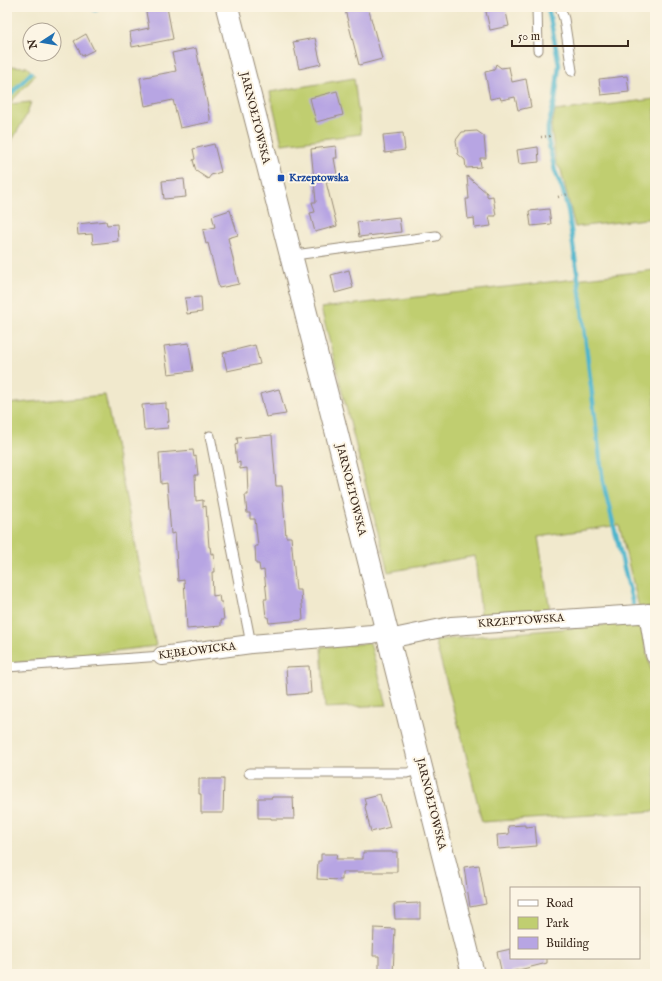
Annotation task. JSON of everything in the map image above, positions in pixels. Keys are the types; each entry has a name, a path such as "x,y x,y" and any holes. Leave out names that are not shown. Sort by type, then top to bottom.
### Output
{"street":[{"name":"JARNOŁTOWSKA","path":"227,7 388,634 473,974"},
{"name":"KRZEPTOWSKA","path":"388,634 451,626 652,613"},
{"path":"652,613 655,655"},
{"name":"KĘBŁOWICKA","path":"162,656 251,644 388,634"}],"lane":[{"path":"537,7 538,50"},
{"path":"560,7 564,19 572,71"},
{"path":"291,256 436,236"},
{"path":"210,436 251,644"},
{"name":"KĘBŁOWICKA","path":"7,667 162,656"},
{"path":"249,773 407,773 422,769"}],"path":[{"path":"542,137 551,136"},
{"path":"558,197 568,194"}],"green space":[{"path":"7,66 27,67 35,76 9,104 31,102 26,116 7,149"},
{"path":"354,78 361,134 282,144 270,92"},
{"path":"655,99 655,218 575,227 561,170 556,163 551,127 555,111"},
{"path":"655,270 655,607 639,607 619,525 538,537 550,610 481,615 475,556 388,572 321,308"},
{"path":"105,395 156,646 7,664 7,404"},
{"path":"640,622 655,688 655,811 482,822 463,742 435,640"},
{"path":"370,643 387,705 325,708 321,647"}],"building":[{"path":"145,7 167,7 173,39 132,47 130,32 149,28"},
{"path":"358,7 368,7 382,59 359,65 345,10"},
{"path":"485,7 505,7 509,26 490,30"},
{"path":"86,34 94,50 82,56 74,41"},
{"path":"315,38 321,64 299,69 293,42"},
{"path":"196,48 210,122 180,128 173,100 145,106 140,78 176,71 172,53"},
{"path":"496,64 501,68 509,67 512,82 526,79 531,107 518,110 515,97 501,100 500,97 490,99 485,72 494,70"},
{"path":"627,76 629,92 601,95 599,79"},
{"path":"337,91 343,115 316,122 310,98"},
{"path":"477,131 484,136 486,158 480,158 481,167 466,168 465,160 458,154 456,140 462,132"},
{"path":"403,133 405,150 385,153 383,135"},
{"path":"214,144 221,172 211,175 208,179 196,171 193,160 195,159 193,149"},
{"path":"336,146 337,158 334,158 338,180 326,182 337,226 315,232 310,213 315,212 312,202 316,202 311,149"},
{"path":"538,147 539,162 519,164 517,150"},
{"path":"467,176 487,193 487,197 493,196 496,216 489,216 491,226 475,228 474,218 468,219 466,199 469,199"},
{"path":"184,179 186,197 164,199 162,181"},
{"path":"549,209 551,224 531,226 529,211"},
{"path":"230,210 238,235 228,238 239,284 219,288 208,243 206,244 203,230 215,227 212,216"},
{"path":"399,217 401,232 359,237 357,222"},
{"path":"106,221 107,225 117,224 118,241 93,244 92,234 78,235 77,224"},
{"path":"349,270 353,288 335,293 331,275"},
{"path":"201,297 202,312 187,314 185,298"},
{"path":"189,343 193,371 168,374 164,346"},
{"path":"255,345 260,364 227,371 223,353"},
{"path":"279,389 286,414 266,417 260,394"},
{"path":"166,403 166,409 168,409 168,428 144,430 142,405"},
{"path":"272,435 276,486 282,486 286,537 291,537 296,590 301,590 303,620 269,623 268,617 266,617 264,599 267,599 264,570 260,571 259,564 256,564 255,546 258,546 255,519 250,519 250,513 247,513 245,495 248,495 247,468 240,469 240,462 237,463 235,445 238,444 237,438"},
{"path":"193,450 194,457 196,456 198,475 195,475 196,501 203,500 203,507 206,506 209,547 211,554 214,553 215,572 212,572 213,596 219,595 220,602 222,602 224,620 221,620 221,626 187,629 184,580 178,581 175,533 171,534 167,483 161,484 159,453"},
{"path":"309,666 311,693 288,695 286,667"},
{"path":"199,779 224,779 223,813 201,813"},
{"path":"380,794 390,827 371,832 364,798"},
{"path":"293,797 294,819 258,818 258,798"},
{"path":"525,825 525,827 535,826 537,846 498,849 497,835 509,834 508,826"},
{"path":"363,852 397,852 397,872 342,872 342,880 317,879 318,861 321,861 321,854 337,854 336,859 363,859"},
{"path":"479,865 486,904 470,907 464,867"},
{"path":"420,903 420,919 395,919 394,904"},
{"path":"374,928 395,929 393,974 379,974 379,956 373,956"},
{"path":"510,949 510,959 547,959 547,963 511,972 511,974 502,974 497,952"}],"waterway":[{"path":"95,10 98,7"},
{"path":"548,7 559,65 555,100 548,127 548,140 555,171 563,191 568,210 580,292 603,482 633,604"},
{"path":"7,98 31,73"}],"place":[{"name":"Krzeptowska","path":"281,178"}]}
